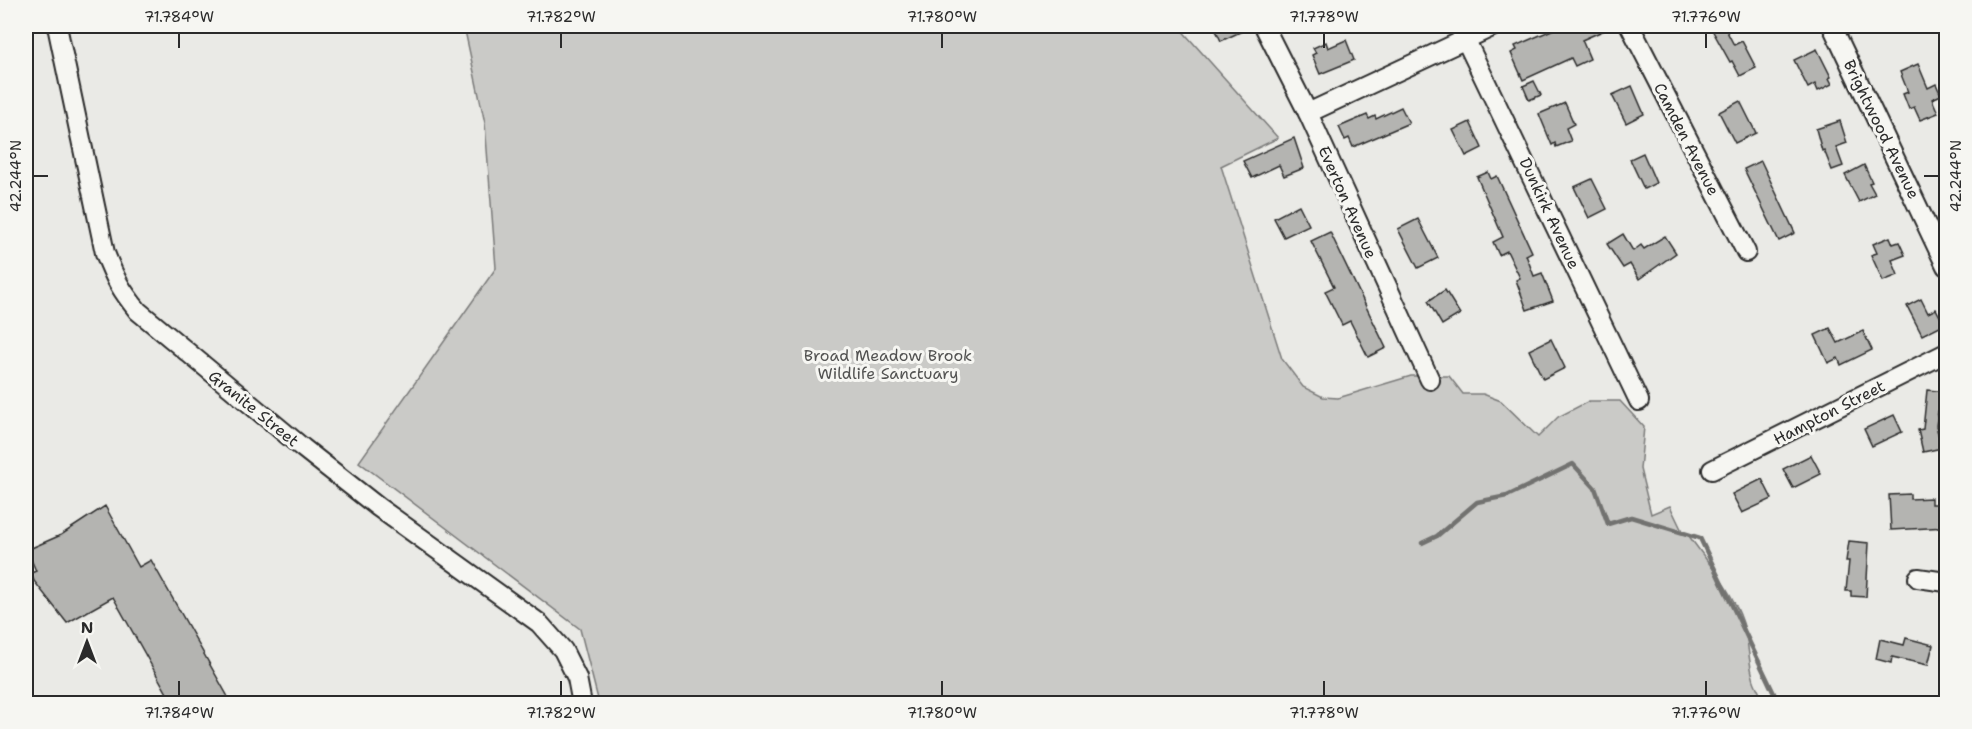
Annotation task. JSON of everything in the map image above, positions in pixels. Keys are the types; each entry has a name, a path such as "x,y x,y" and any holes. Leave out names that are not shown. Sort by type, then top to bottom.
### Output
{"street":[{"name":"Granite Street","path":"57,26 105,253 115,280 126,297 138,311 303,448 378,507 539,623 563,650 577,678 582,704"},
{"name":"Everton Avenue","path":"1264,26 1308,113 1430,380"},
{"path":"1308,113 1462,32 1494,26"},
{"name":"Camden Avenue","path":"1630,26 1746,252"},
{"name":"Brightwood Avenue","path":"1832,26 1947,266"},
{"name":"Dunkirk Avenue","path":"1462,32 1639,401"},
{"name":"Hampton Street","path":"1712,470 1947,353"},
{"path":"1917,578 1947,582"}],"green space":[{"name":"Broad Meadow Brook Wildlife Sanctuary","path":"464,26 1178,26 1278,138 1221,166 1282,359 1303,387 1323,397 1338,398 1411,376 1449,376 1463,394 1483,394 1501,401 1538,437 1558,417 1589,401 1620,401 1644,427 1640,469 1651,514 1670,506 1683,533 1689,536 1733,599 1743,623 1756,686 1760,694 1772,698 1777,703 599,703 580,629 359,462 496,268 485,123"}],"building":[{"path":"1214,26 1253,26 1221,41"},
{"path":"1561,26 1614,26 1582,40 1590,59 1575,66 1571,58 1523,80 1511,53 1517,50 1515,46"},
{"path":"1710,26 1724,26 1734,45 1742,41 1756,68 1740,76"},
{"path":"1346,40 1354,60 1320,74 1312,55 1316,53 1313,48 1326,42 1328,48"},
{"path":"1817,49 1831,77 1829,78 1832,84 1818,91 1815,84 1808,88 1794,60"},
{"path":"1918,64 1928,88 1936,84 1941,95 1932,99 1938,113 1920,120 1914,107 1909,109 1903,94 1908,92 1900,72"},
{"path":"1534,81 1541,95 1529,100 1523,86"},
{"path":"1632,86 1644,114 1626,123 1612,95"},
{"path":"1740,101 1756,133 1735,143 1719,112"},
{"path":"1565,103 1574,124 1566,128 1571,141 1556,147 1555,143 1552,145 1539,114"},
{"path":"1401,107 1409,123 1353,147 1349,138 1345,140 1339,127 1367,115 1369,119 1375,116 1376,119"},
{"path":"1840,121 1847,143 1836,147 1843,166 1832,170 1824,150 1822,151 1816,129"},
{"path":"1470,122 1482,148 1466,156 1453,130"},
{"path":"1294,138 1304,168 1284,176 1279,165 1252,178 1243,161"},
{"path":"1643,153 1656,183 1644,189 1630,159"},
{"path":"1761,161 1795,233 1779,241 1744,169"},
{"path":"1864,165 1875,194 1859,202 1845,175"},
{"path":"1488,172 1491,179 1497,176 1532,252 1526,255 1534,276 1542,273 1553,301 1527,310 1516,280 1520,278 1507,251 1499,255 1493,242 1503,237 1477,177"},
{"path":"1592,179 1607,209 1589,218 1574,187"},
{"path":"1299,205 1309,225 1284,237 1274,218"},
{"path":"1418,219 1438,258 1418,268 1398,229"},
{"path":"1330,232 1386,348 1368,357 1350,321 1342,325 1325,291 1334,287 1311,241"},
{"path":"1623,234 1633,251 1641,245 1644,249 1665,236 1676,253 1639,279 1630,264 1623,268 1607,244"},
{"path":"1890,237 1893,244 1899,242 1905,255 1892,260 1898,275 1883,281 1871,255 1877,253 1873,244"},
{"path":"1445,290 1460,314 1442,325 1428,301"},
{"path":"1921,299 1928,313 1936,309 1944,324 1922,335 1907,306"},
{"path":"1830,328 1838,343 1863,331 1872,350 1841,365 1838,358 1828,363 1815,335"},
{"path":"1551,339 1565,368 1543,379 1529,350"},
{"path":"1927,390 1947,392 1947,412 1938,411 1936,426 1942,448 1923,452 1918,430 1923,429"},
{"path":"1894,415 1902,432 1872,446 1864,429"},
{"path":"1811,455 1821,474 1793,488 1783,469"},
{"path":"1762,479 1772,499 1742,513 1732,494"},
{"path":"1910,494 1910,499 1931,498 1931,504 1947,504 1947,527 1891,530 1889,495"},
{"path":"105,506 139,567 151,560 232,704 173,704 113,597 67,623 34,581 31,573 36,571 27,550 61,535"},
{"path":"1849,541 1869,543 1866,597 1851,596 1851,591 1846,591"},
{"path":"1906,638 1933,645 1928,665 1892,657 1891,663 1876,659 1880,639 1904,645"}],"waterway":[{"path":"1422,543 1437,536 1477,502 1507,496 1573,464 1595,488 1608,524 1631,517 1700,538 1779,704"}]}
